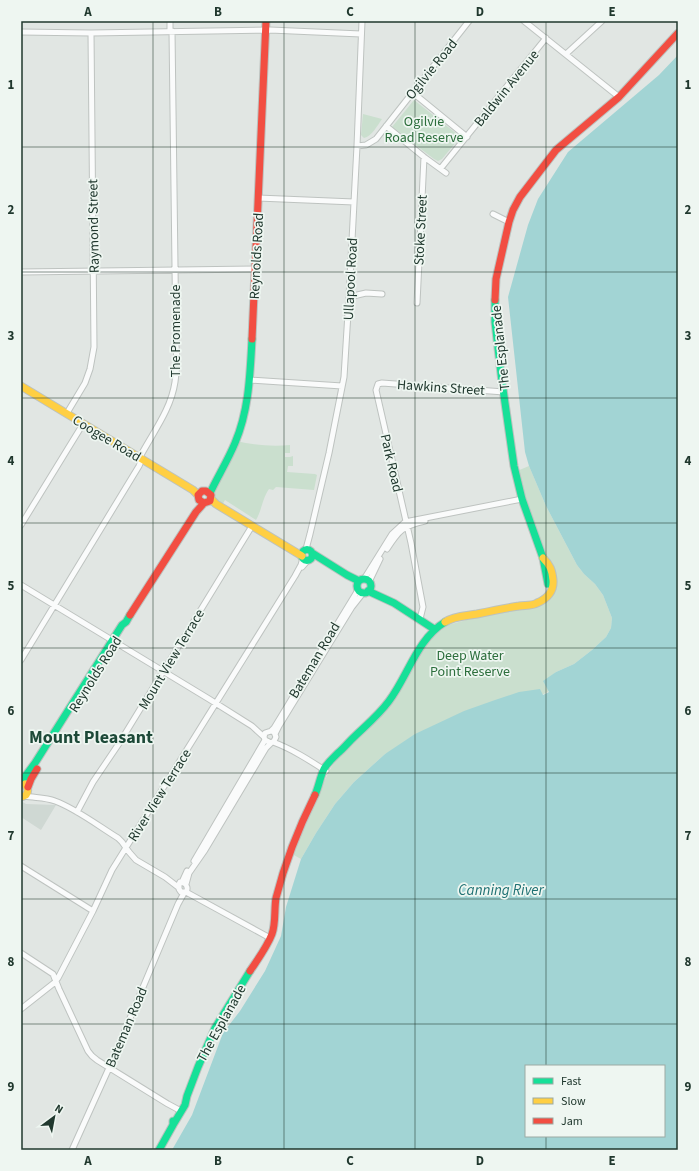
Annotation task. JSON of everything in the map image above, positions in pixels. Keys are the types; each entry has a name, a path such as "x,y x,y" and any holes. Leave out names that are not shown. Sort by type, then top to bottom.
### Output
{"street":[{"name":"The Promenade","path":"21,660 139,466 141,455 168,406 175,383 177,368 176,269 170,21"},
{"name":"Reynolds Road","path":"25,792 37,765 114,641 122,625 126,622 226,463 238,435 247,403 250,380 266,21"},
{"name":"Ullapool Road","path":"307,555 310,534 342,386 345,359 357,146 362,21"},
{"name":"Ogilvie Road","path":"357,146 366,145 372,142 469,21"},
{"path":"524,21 619,97"},
{"path":"566,54 602,21"},
{"path":"21,32 91,33 266,30 361,34"},
{"name":"Raymond Street","path":"67,413 85,383 95,340 91,33"},
{"name":"The Esplanade","path":"159,1150 180,1111 181,1102 187,1096 215,1028 269,938 276,899 288,859 306,812 332,758 337,755 378,715 390,700 434,629 448,619 536,604 545,599 552,591 553,582 551,569 543,558 522,499 514,466 495,322 494,308 496,279 509,222 520,197 556,150 619,97 678,33"},
{"name":"Baldwin Avenue","path":"441,168 546,38"},
{"name":"Baldwin Avenue","path":"412,92 466,137"},
{"path":"386,126 446,173"},
{"name":"Stoke Street","path":"417,303 424,157"},
{"path":"258,198 354,202"},
{"path":"493,214 509,222"},
{"path":"21,272 255,269"},
{"path":"349,296 366,293 382,294"},
{"path":"250,380 342,386"},
{"name":"Hawkins Street","path":"378,384 382,383 504,392"},
{"name":"Park Road","path":"378,384 376,390 411,543 423,607 420,619"},
{"name":"Coogee Road","path":"21,387 67,413 288,548 323,561 420,619 434,629"},
{"path":"21,524 83,424"},
{"name":"Bateman Road","path":"72,1150 109,1068 178,904 185,874 355,603 392,534 406,524 522,499"},
{"name":"Bateman Road","path":"364,586 394,537 406,524"},
{"name":"Mount View Terrace","path":"77,812 93,782 120,742 252,526"},
{"path":"400,531 407,536 411,543"},
{"name":"River View Terrace","path":"21,1009 56,981 93,911 112,870 307,555"},
{"path":"21,585 325,770"},
{"name":"Reynolds Road","path":"25,792 25,784 21,782 37,765"},
{"path":"25,792 56,801 77,812 118,838 136,860 269,938"},
{"path":"21,866 93,911"},
{"path":"21,953 53,974 90,1054 109,1068 180,1111"}],"shaded area":[{"path":"21,801 26,804 56,805 41,830 21,817"}],"green space":[{"name":"Ogilvie Road Reserve","path":"414,100 457,134 457,141 442,159 438,161 392,127"},
{"path":"363,114 382,119 372,133 364,138 361,135"},
{"path":"236,441 249,444 276,446 290,445 290,453 285,453 285,457 293,456 293,466 288,466 287,472 317,475 314,490 276,487 273,490 269,489 256,520 225,500 221,507 211,499"},
{"name":"Deep Water Point Reserve","path":"529,466 546,506 577,565 603,595 612,618 611,628 606,637 574,664 556,672 544,682 549,691 546,693 385,754 354,782 335,804 301,859 292,854 317,795 332,766 345,749 368,728 424,648 437,632 448,625 470,619 532,607 550,591 551,575 517,471"}],"water":[{"name":"Canning River","path":"678,55 678,1150 172,1150 192,1115 223,1033 240,1011 265,971 281,936 286,907 301,859 335,804 354,782 385,754 415,734 464,711 519,692 540,689 543,695 549,692 543,681 556,672 574,664 592,650 606,637 611,628 612,618 603,595 577,565 546,506 529,466 525,452 508,297 528,225 538,199 568,152 659,75"}],"traffic: fast":[{"path":"495,300 495,322 514,466 522,499 543,558 548,584"},
{"path":"210,493 240,431 248,392 252,339"},
{"path":"305,550 309,550 311,551 312,555 311,559 305,560 302,557 302,553 305,550"},
{"path":"312,553 359,581"},
{"path":"364,579 369,581 371,586 369,591 364,593 359,591 357,586 359,581 364,579"},
{"path":"368,591 394,603 434,629"},
{"path":"21,782 35,763 122,625 126,622 130,615"},
{"path":"315,795 327,764 376,717 396,691 427,638 435,629 445,622"},
{"path":"173,1125 185,1105 198,1067 215,1028 250,971"},
{"path":"159,1150 173,1125 173,1121"}],"traffic: slow":[{"path":"21,386 193,490 198,495"},
{"path":"211,499 216,504 302,556"},
{"path":"445,622 460,616 533,605 541,601 549,594 553,584 552,573 543,558"},
{"path":"21,797 26,795 28,792 25,784"}],"traffic: jam":[{"path":"252,339 266,21"},
{"path":"495,300 496,279 509,222 520,197 556,150 619,97 678,33"},
{"path":"130,615 196,512 204,503 210,501 211,495 206,491 202,491 198,495 199,500 204,503"},
{"path":"28,787 37,769"},
{"path":"250,971 272,934 276,898 288,858 315,795"}],"district":[{"name":"Mount Pleasant","path":"91,737"}]}
